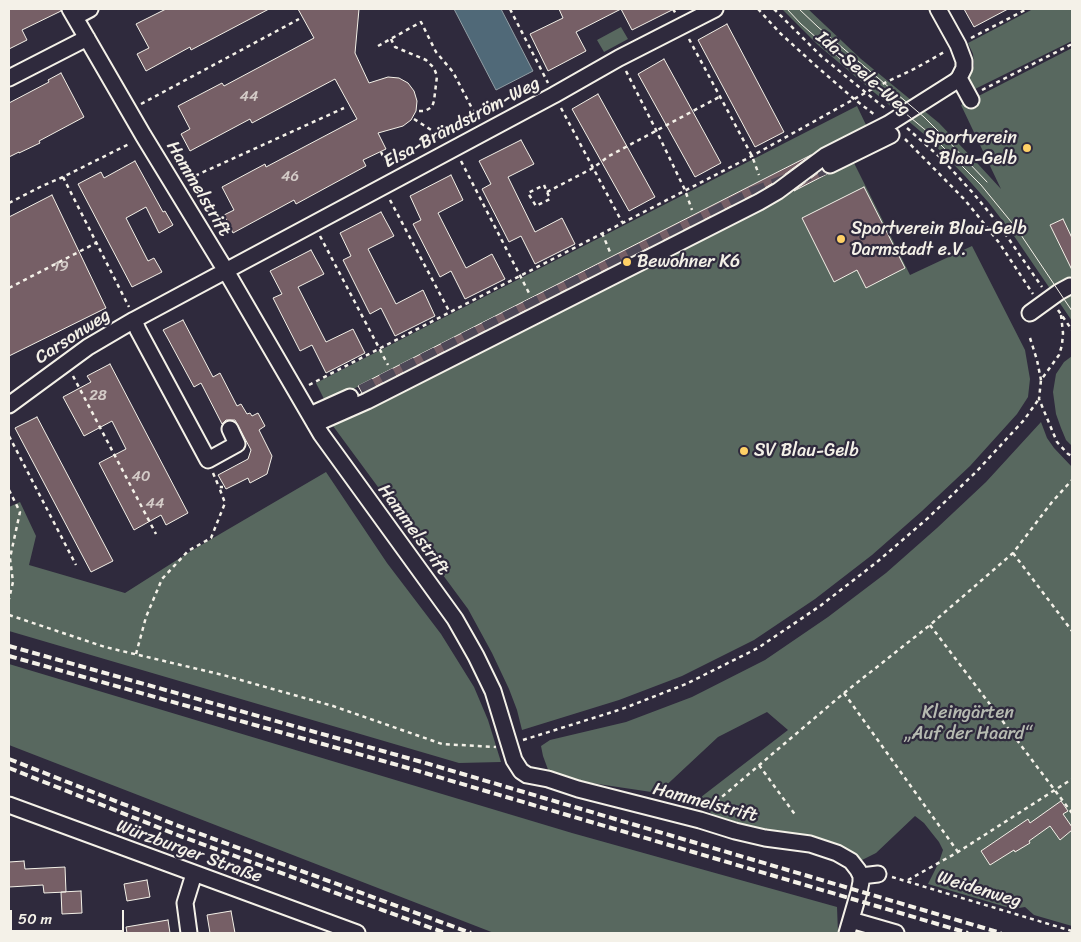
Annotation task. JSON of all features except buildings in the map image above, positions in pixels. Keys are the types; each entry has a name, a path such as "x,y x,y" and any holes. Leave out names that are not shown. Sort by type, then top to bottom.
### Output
{"street":[{"path":"72,13 90,9"},
{"name":"Elsa-Brändström-Weg","path":"226,271 554,95 619,58 715,9"},
{"path":"830,165 892,126 959,78 964,68 964,62 958,45 938,9"},
{"name":"Hammelstrift","path":"72,13 143,136 226,271 320,434 455,619 493,691 509,744 520,771 527,775 548,779 578,789 700,820 735,831 765,838 810,844 837,853 851,861 861,876"},
{"path":"9,78 87,38"},
{"path":"959,78 971,98"},
{"path":"313,419 367,401 759,202 778,191 825,156 892,126"},
{"name":"Carsonweg","path":"9,405 88,347 226,271"},
{"path":"1040,306 1070,286"},
{"path":"134,320 208,460 237,444 230,429"},
{"path":"313,419 362,392"},
{"name":"Würzburger Straße","path":"9,805 357,933"},
{"path":"189,933 185,903 194,874"},
{"path":"878,874 861,876 859,892 849,926 896,933"}],"path":[{"path":"511,9 554,95 622,222"},
{"path":"673,9 721,96 752,156 759,175"},
{"path":"758,9 780,33 815,65 854,99 892,126 913,146 978,216 1000,244 1040,306 1061,314 1063,333 1059,355 1041,380"},
{"name":"Ida-Seele-Weg","path":"774,9 821,56 866,92 892,126 928,146 973,193 997,222 1040,306 1061,314 1072,330"},
{"path":"307,385 752,156 866,92 916,68 1027,9"},
{"path":"140,105 299,19"},
{"path":"378,46 421,22 436,52 453,72 476,116 387,163"},
{"path":"391,39 395,47 426,60 434,68 437,76 432,107 425,111 416,111"},
{"path":"971,98 1072,44"},
{"path":"619,58 685,190 692,210"},
{"path":"547,192 593,168 609,156 656,130 721,96"},
{"path":"184,181 344,108"},
{"path":"414,119 439,135"},
{"path":"9,203 143,136"},
{"path":"454,148 530,293"},
{"name":"Carsonweg","path":"63,177 126,300 134,320"},
{"path":"544,185 547,192 550,199 536,206 528,193 544,185"},
{"path":"383,187 449,311"},
{"path":"313,224 388,365"},
{"path":"602,233 610,252"},
{"path":"9,288 96,243"},
{"path":"1030,338 1041,380 1039,399 1057,442 1072,456"},
{"path":"66,363 156,534"},
{"path":"9,615 106,647 223,675 333,706 442,744 496,747 622,709 686,684 758,648 820,606 878,562 976,472 1024,420 1039,399"},
{"path":"9,436 76,564"},
{"path":"700,820 707,810 759,765 844,693 930,625 1013,553 1052,502 1072,480"},
{"path":"136,654 146,617 162,579 188,552 211,538 226,503 219,487"},
{"path":"9,490 20,512 10,558 13,582 9,599"},
{"path":"1013,553 1072,631"},
{"path":"930,625 1072,813"},
{"path":"844,693 958,852"},
{"path":"759,765 796,816"},
{"path":"907,881 958,852 1072,778"},
{"name":"Weidenweg","path":"878,874 1072,931"}],"green space":[{"name":"Sportverein Blau-Gelb","path":"782,9 808,9 861,59 939,123 1001,189 961,105 1072,48 1072,321 1012,233 965,176 926,136 818,45"},
{"path":"1033,9 1072,9 1072,41 973,90 968,80 974,66 973,54 968,43"},
{"path":"621,27 628,39 604,52 597,40"},
{"path":"857,106 867,127 326,403 316,383"},
{"name":"SV Blau-Gelb","path":"853,161 910,275 972,246 1025,350 1030,379 1028,397 1017,414 970,466 922,511 872,555 815,599 754,640 682,676 619,700 522,730 509,689 468,609 333,426"},
{"path":"1072,356 1072,446 1066,440 1056,414 1053,392 1056,374 1064,362"},
{"name":"Kleingärten „Auf der Haard“","path":"1041,422 1047,438 1072,467 1072,926 1034,915 1025,907 1013,909 928,884 943,850 924,823 915,816 876,853 862,860 805,835 787,832 762,832 737,825 692,804 788,730 767,712 718,737 658,793 550,775 541,746 550,740 626,722 692,697 765,660 828,617 886,573 937,528 986,482"},
{"path":"326,472 387,563 441,634 474,687 488,720 501,762 459,763 9,631 9,507 20,502 36,536 29,565 125,593 191,551"},
{"path":"9,664 572,833 837,907 838,933 494,933 9,745"}],"water":[{"path":"454,9 501,9 533,71 496,90"}],"tunnel":[{"path":"362,392 754,194 830,165"}],"tram line":[{"path":"787,9 845,63 929,133 981,185 1017,229 1072,311"},
{"path":"799,9 924,117 987,182"}],"railway":[{"path":"9,646 429,764 1001,933"},
{"path":"9,656 401,766 968,933"},
{"path":"9,759 184,828 471,933"},
{"path":"9,768 180,836 445,933"}],"place":[{"name":"Sportverein Blau-Gelb","path":"1027,148"},
{"name":"Sportverein Blau-Gelb Darmstadt e.V.","path":"841,239"},
{"name":"Bewohner K6","path":"627,262"},
{"name":"SV Blau-Gelb","path":"744,451"}]}
